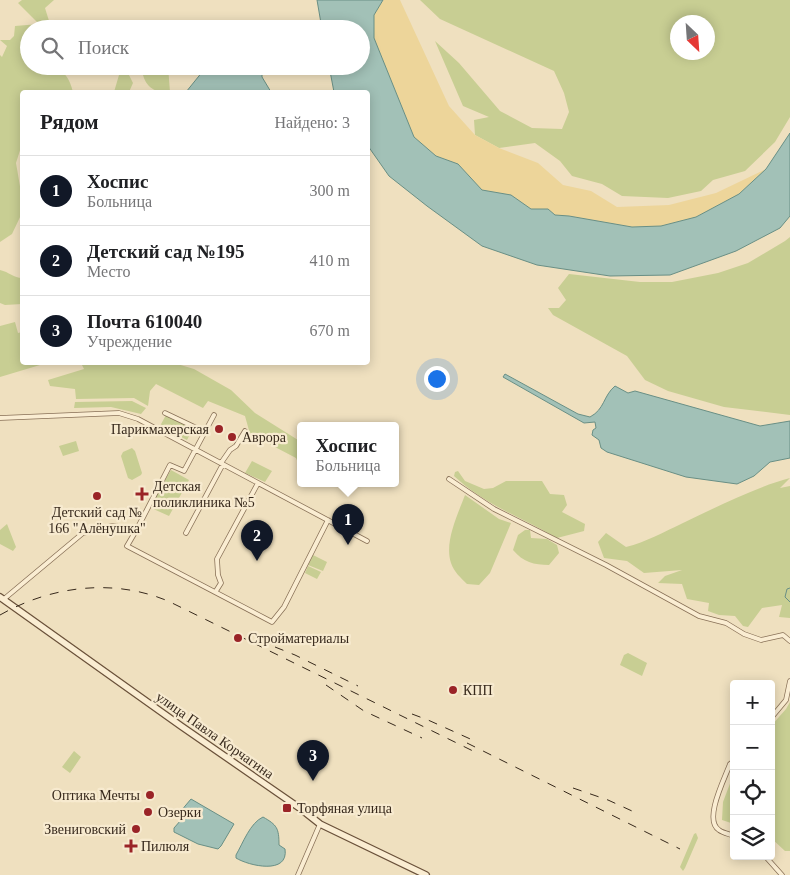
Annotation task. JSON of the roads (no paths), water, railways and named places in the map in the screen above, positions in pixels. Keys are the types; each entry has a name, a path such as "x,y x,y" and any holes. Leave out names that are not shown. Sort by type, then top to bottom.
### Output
{"main road":[{"name":"улица Павла Корчагина","path":"2,598 181,726 302,809 320,824 426,875"}],"street":[{"path":"0,418 119,413 138,419 367,541"},
{"path":"165,413 205,432"},
{"path":"214,415 184,472 170,465 127,546 272,622 284,607 328,520"},
{"path":"186,533 230,450 236,446 245,431"},
{"path":"449,479 494,509 606,565 699,616 726,623 744,634 761,640 783,635 790,641"},
{"path":"216,592 221,583 218,575 217,559 258,483"},
{"path":"2,598 83,533 112,526 136,529"},
{"path":"279,605 284,607"},
{"path":"775,713 786,700 790,681"},
{"path":"730,764 712,814 714,824 718,830 730,834"},
{"path":"298,875 320,824"},
{"path":"768,860 782,875"}],"water":[{"path":"317,0 383,0 374,15 374,38 414,137 436,156 458,164 482,190 511,195 531,209 548,209 555,215 632,227 661,226 696,217 739,194 766,169 790,133 790,216 780,228 736,251 670,275 610,276 537,265 482,246 389,176 370,149 370,90 334,90 331,75 370,75 370,20 320,20"},
{"path":"200,75 262,75 270,90 188,90"},
{"path":"505,374 578,414 590,417 599,410 615,386 628,393 635,391 760,426 790,421 790,458 770,462 754,476 737,484 686,477 607,452 601,448 599,440 592,435 593,430 596,428 595,422 584,423 503,377"},
{"path":"191,799 234,824 218,849 198,844 174,832 174,828 181,820 180,812"},
{"path":"263,817 276,828 279,845 285,849 285,857 275,865 258,866 236,858 251,828"}],"waterway":[{"path":"790,588 787,589 785,597 790,602"}],"railway":[{"path":"0,615 40,597 82,588 126,589 147,594 168,601 473,751"},
{"path":"275,647 358,686"},
{"path":"326,685 364,711 422,738"},
{"path":"412,714 477,742"},
{"path":"467,743 680,849"},
{"path":"573,788 608,800 632,811"}],"place":[{"name":"Парикмахерская","path":"219,429"},
{"name":"Аврора","path":"232,437"},
{"name":"Детская поликлиника №5","path":"142,494"},
{"name":"Детский сад № 166 \"Алёнушка\"","path":"97,496"},
{"name":"Хоспис","path":"348,545"},
{"name":"Детский сад №195","path":"257,561"},
{"name":"Стройматериалы","path":"238,638"},
{"name":"КПП","path":"453,690"},
{"name":"Почта 610040","path":"313,781"},
{"name":"Оптика Мечты","path":"150,795"},
{"name":"Торфяная улица","path":"287,808"},
{"name":"Озерки","path":"148,812"},
{"name":"Звениговский","path":"136,829"},
{"name":"Пилюля","path":"131,846"}]}
